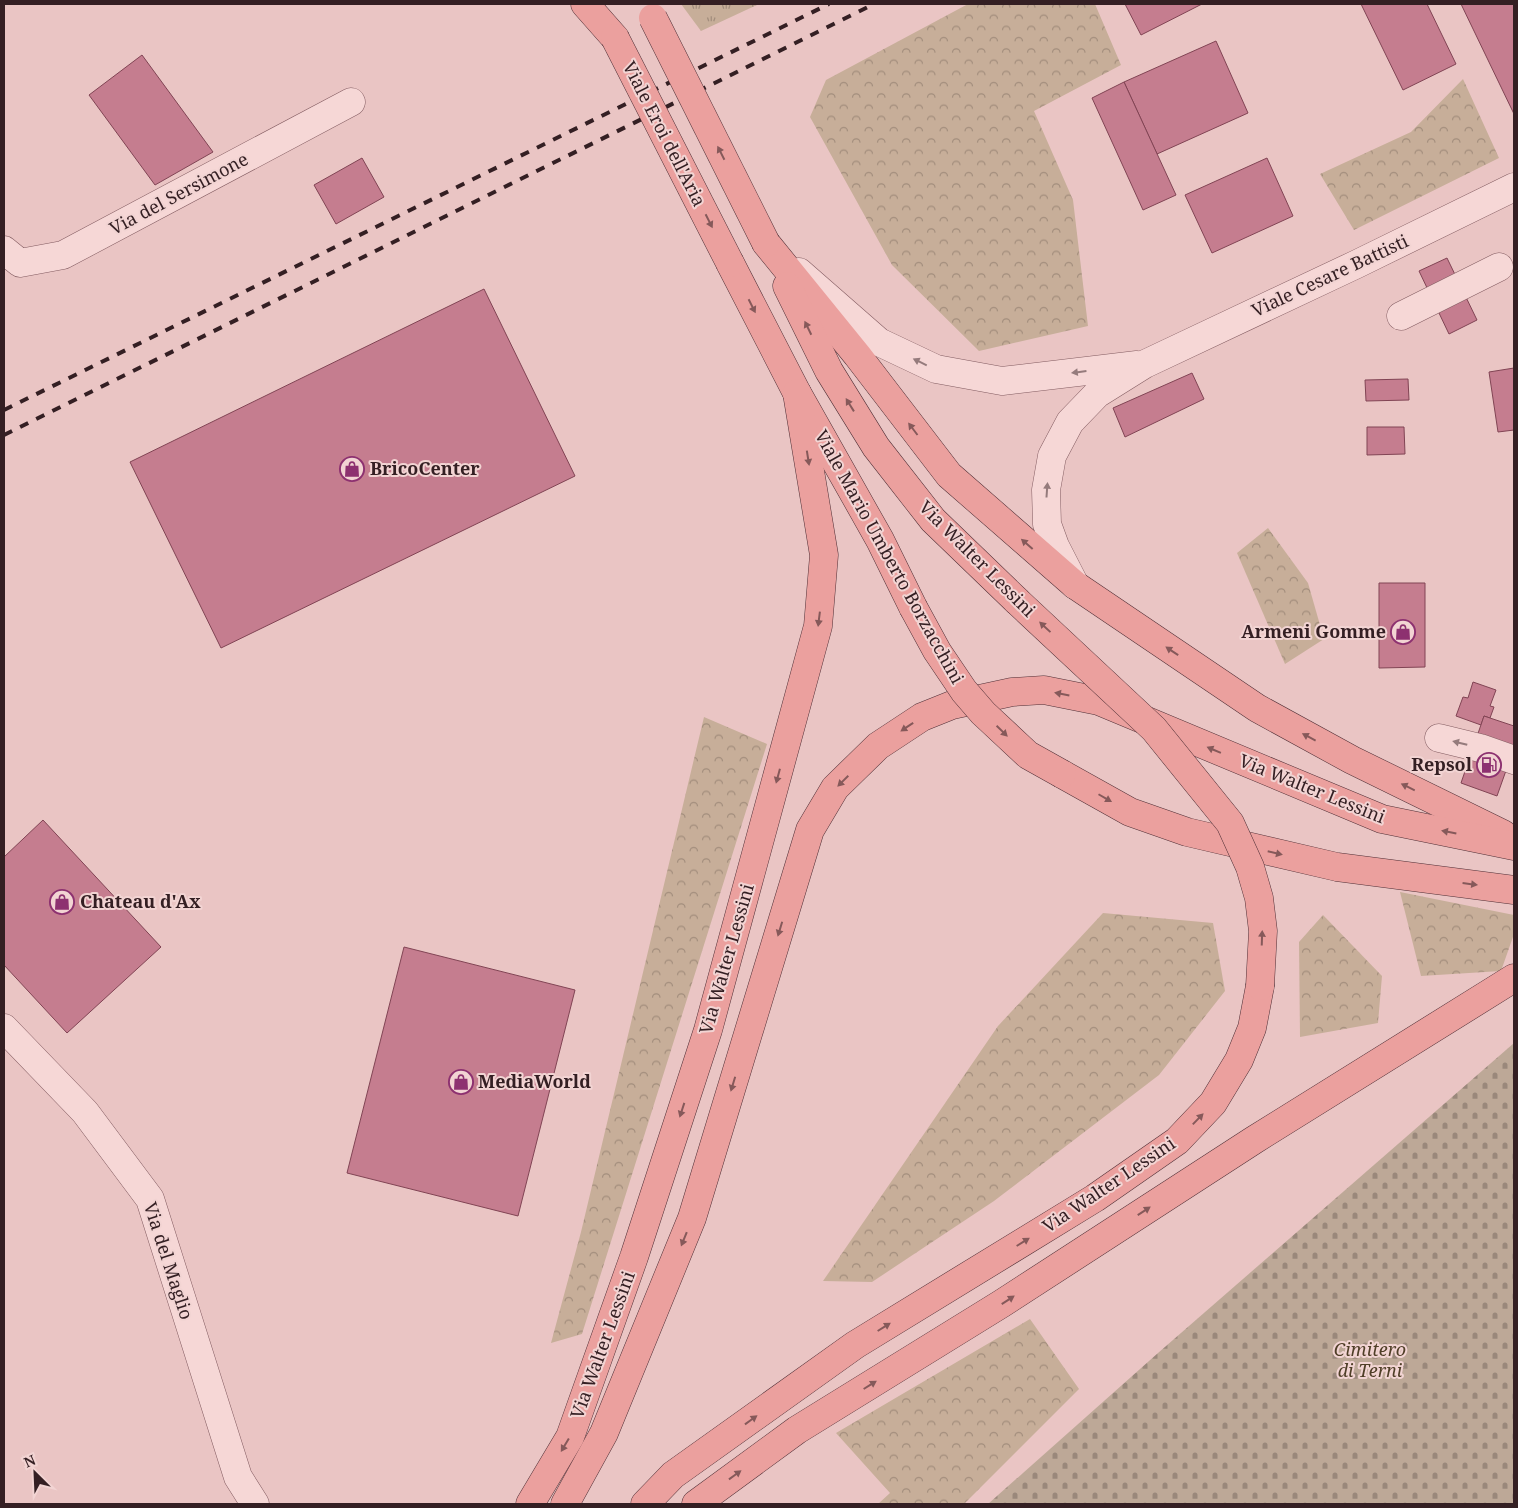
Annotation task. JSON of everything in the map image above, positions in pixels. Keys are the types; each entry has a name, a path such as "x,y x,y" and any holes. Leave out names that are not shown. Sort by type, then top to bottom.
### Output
{"main road":[{"path":"585,4 615,38"},
{"name":"Viale Eroi dell'Aria","path":"600,4 615,38 730,263"},
{"path":"650,8 766,243 868,349 949,475 1074,585 1257,708 1352,760 1514,839"},
{"name":"Via Walter Lessini","path":"644,1504 673,1475 855,1345 1095,1198 1176,1141 1213,1103 1240,1060 1252,1028 1260,986 1262,930 1259,898 1250,867 1230,823 1154,729 933,520 876,447 829,371 766,243"},
{"name":"Viale Mario Umberto Borzacchini","path":"730,263 797,393 880,540 937,651 964,691 983,713 1028,755 1130,812 1187,832 1338,867 1514,890"},
{"name":"Via Walter Lessini","path":"530,1504 570,1437 643,1229 708,1030 818,626 824,555 797,393"},
{"name":"Via Walter Lessini","path":"565,1504 604,1433 692,1218 810,830 835,788 878,746 922,717 952,704 1012,692 1044,690 1098,701 1382,819 1514,846"},
{"path":"696,1504 797,1430 1001,1304 1254,1140 1514,978"}],"street":[{"name":"Via del Sersimone","path":"4,250 20,263 63,255 351,102"},
{"name":"Viale Cesare Battisti","path":"1074,585 1055,546 1047,524 1046,490 1052,456 1070,422 1096,394 1145,364 1357,264 1514,187"},
{"path":"1401,316 1499,267"},
{"name":"Viale Cesare Battisti","path":"868,349 936,369 1002,381 1145,364"},
{"path":"1439,738 1480,748 1514,760"},
{"name":"Via del Maglio","path":"4,1028 85,1112 150,1200 238,1477 255,1504"}],"green space":[{"path":"681,4 759,4 701,31"},
{"path":"968,4 1095,4 1121,65 1034,111 1073,200 1088,326 979,351 892,265 810,117 826,80"},
{"path":"1463,79 1499,158 1354,230 1320,174 1411,132"},
{"path":"1268,528 1308,583 1324,639 1285,664 1237,553"},
{"path":"704,717 767,744 582,1334 551,1343 581,1232"},
{"path":"1400,892 1514,915 1514,934 1501,971 1421,976"},
{"path":"1103,913 1213,923 1225,991 1159,1075 994,1201 872,1282 823,1281 998,1026"},
{"path":"1323,915 1382,976 1378,1023 1300,1037 1299,942"},
{"name":"Cimitero di Terni","path":"1514,1043 1514,1504 988,1504 1158,1353"},
{"path":"1030,1319 1079,1389 964,1504 878,1504 890,1493 836,1433"}],"building":[{"path":"1125,4 1202,4 1141,35"},
{"path":"1361,4 1427,4 1456,64 1403,90"},
{"path":"1461,4 1514,4 1514,114"},
{"path":"1216,41 1248,113 1157,154 1124,82"},
{"path":"142,55 213,152 155,185 89,95"},
{"path":"1124,82 1176,195 1143,210 1092,98"},
{"path":"362,158 384,197 336,224 314,185"},
{"path":"1267,158 1293,216 1212,253 1185,195"},
{"path":"1447,258 1477,320 1449,334 1419,271"},
{"name":"BricoCenter","path":"484,289 575,476 221,648 130,462"},
{"path":"1514,368 1514,430 1498,432 1489,372"},
{"path":"1192,373 1204,399 1125,437 1113,408"},
{"path":"1408,379 1409,400 1366,401 1365,380"},
{"path":"1367,427 1404,427 1405,454 1367,455"},
{"path":"1379,583 1425,583 1425,667 1379,668"},
{"path":"1473,682 1496,690 1490,706 1494,707 1490,718 1484,716 1481,725 1456,716 1463,697 1468,698"},
{"path":"1484,716 1514,726 1514,748 1497,796 1461,783"},
{"name":"Chateau d'Ax","path":"43,820 161,947 67,1033 4,965 4,857"},
{"name":"MediaWorld","path":"404,947 575,990 518,1216 347,1173"}],"railway":[{"path":"4,410 829,4"},
{"path":"4,435 874,4"}],"place":[{"name":"BricoCenter","path":"352,469"},
{"name":"Armeni Gomme","path":"1403,632"},
{"name":"Repsol","path":"1489,765"},
{"name":"Chateau d'Ax","path":"62,902"},
{"name":"MediaWorld","path":"461,1082"}]}
